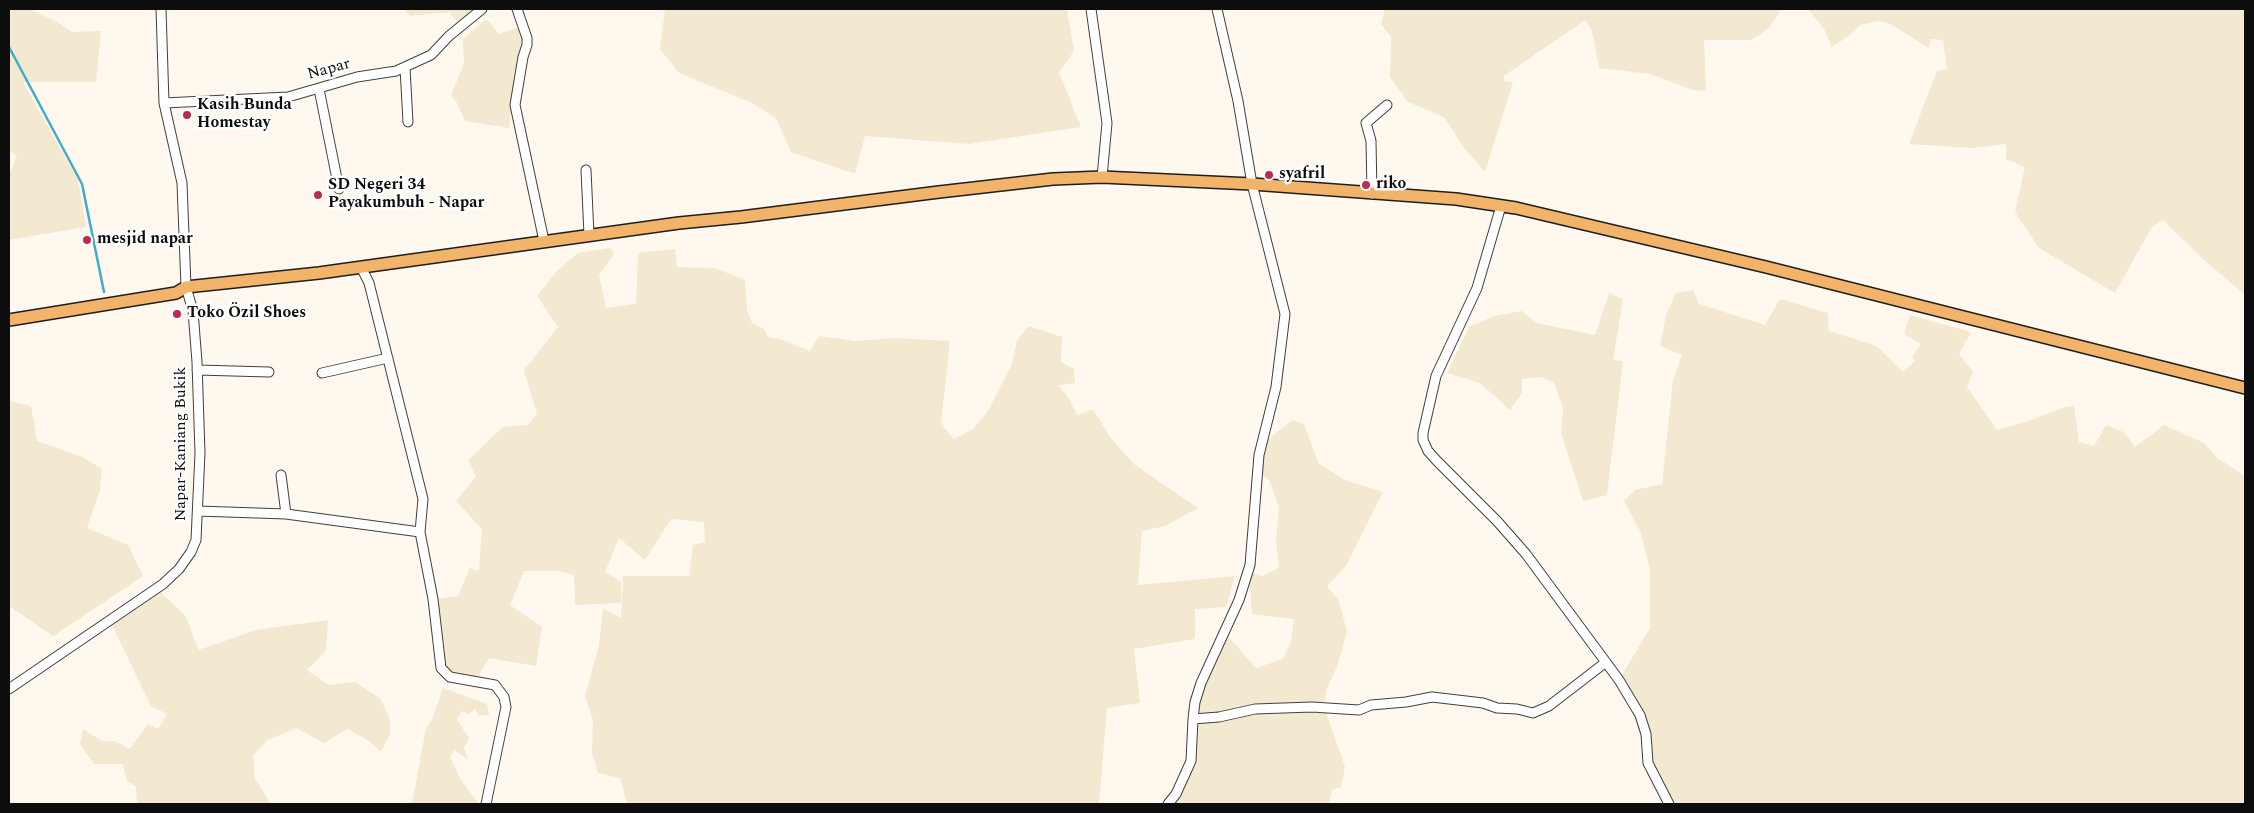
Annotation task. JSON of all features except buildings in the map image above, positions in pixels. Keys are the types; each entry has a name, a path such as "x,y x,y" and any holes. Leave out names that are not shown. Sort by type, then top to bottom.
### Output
{"main road":[{"path":"9,320 176,293 186,287 361,267 589,235 986,186 1053,179 1102,177 1252,184 1456,199 1501,206 1766,267 2245,388"}],"street":[{"path":"161,9 164,103 182,183 186,287"},
{"name":"Napar","path":"164,103 272,99 319,89 357,78 396,71 431,55 449,36 482,9"},
{"path":"517,9 527,38 527,44 515,105 544,241"},
{"path":"1091,9 1108,124 1102,177"},
{"path":"1168,804 1176,794 1191,761 1195,702 1239,600 1250,565 1259,455 1276,387 1284,336 1285,314 1282,299 1252,184 1246,145 1217,9"},
{"path":"405,68 408,122"},
{"path":"319,89 339,189"},
{"path":"1372,194 1371,141 1366,123 1387,105"},
{"path":"586,170 589,235"},
{"path":"1501,206 1477,288 1436,376 1423,440 1428,451 1437,461 1497,521 1526,554 1606,662 1640,715 1646,738 1648,763 1669,804"},
{"path":"361,267 369,283 423,499 420,532 433,599 441,668 450,677 495,685 504,697 506,707 486,804"},
{"name":"Napar-Kaniang Bukik","path":"9,689 148,595 180,568 191,552 196,540 200,453 193,311 186,287"},
{"path":"322,372 388,358"},
{"path":"197,370 269,372"},
{"path":"281,475 286,514"},
{"path":"198,511 286,514 420,532"},
{"path":"1193,718 1219,717 1255,709 1312,707 1359,710 1371,705 1406,702 1432,697 1533,713 1549,706 1606,662"}],"shaded area":[{"path":"9,9 30,9 72,32 101,31 96,82 23,82 78,180 86,227 9,240 9,176 17,155 9,151"},
{"path":"404,9 482,9 461,26 449,12 410,16"},
{"path":"665,9 1067,9 1074,51 1059,72 1081,127 969,144 865,136 855,174 791,152 776,118 752,103 679,73 660,49"},
{"path":"1385,9 1781,9 1769,28 1751,40 1704,40 1706,91 1693,90 1650,74 1599,68 1592,31 1585,20 1504,76 1504,81 1513,82 1485,172 1464,148 1444,117 1408,102 1390,77 1391,37 1381,24"},
{"path":"1808,9 2245,9 2245,295 2203,259 2163,220 2152,227 2115,293 2039,248 2015,212 2025,167 2006,159 2006,144 1973,148 1909,144 1937,71 1947,69 1943,40 1931,39 1929,48 1890,24 1878,21 1860,25 1850,35 1832,47 1824,29"},
{"path":"486,19 499,34 519,27 525,35 523,57 514,83 509,128 465,121 451,95 464,64 463,39"},
{"path":"611,248 614,254 599,275 606,308 636,304 638,253 675,249 677,267 715,268 745,280 747,310 752,323 764,329 768,337 780,339 810,351 819,336 855,341 895,338 950,341 941,424 954,439 973,429 988,411 1012,364 1017,340 1029,326 1062,337 1061,362 1074,369 1075,383 1058,385 1069,399 1077,415 1093,409 1110,437 1135,465 1198,508 1165,526 1142,531 1138,585 1235,576 1226,607 1195,609 1195,639 1134,649 1140,703 1107,708 1099,804 627,804 620,778 598,773 592,753 593,720 585,696 599,645 603,608 621,618 623,576 689,576 693,545 705,542 704,522 671,519 645,560 619,538 605,572 621,582 621,603 575,605 574,575 558,571 524,571 510,605 542,627 536,666 489,658 476,681 450,677 437,639 433,599 458,596 470,568 479,571 482,529 456,501 476,476 468,460 503,427 528,425 537,414 524,370 558,327 537,296 557,271 578,253"},
{"path":"1693,290 1699,304 1765,325 1780,299 1828,313 1829,331 1874,345 1903,372 1915,361 1912,357 1921,344 1904,334 1910,315 1971,332 1959,354 1973,372 1967,387 1997,430 2026,422 2065,407 2074,406 2079,442 2094,446 2106,425 2124,432 2135,447 2164,425 2204,443 2216,457 2245,476 2245,804 1667,804 1650,767 1627,693 1619,680 1650,628 1650,571 1641,533 1624,501 1635,490 1662,484 1673,380 1682,355 1660,346 1666,315 1676,293"},
{"path":"1609,293 1623,299 1613,360 1623,361 1607,495 1583,501 1561,433 1563,408 1554,383 1541,377 1522,379 1522,393 1510,410 1480,383 1447,373 1469,327 1494,316 1522,311 1537,323 1595,335"},
{"path":"9,401 31,406 37,441 83,457 102,469 100,490 87,528 128,545 143,576 53,636 9,606"},
{"path":"1293,420 1304,424 1319,464 1345,480 1383,492 1346,566 1327,586 1339,601 1347,632 1337,667 1326,690 1324,707 1345,767 1341,787 1332,790 1329,804 1166,804 1191,761 1193,719 1225,633 1256,668 1283,659 1291,641 1294,619 1252,614 1249,572 1262,576 1279,568 1276,541 1279,507 1269,480 1257,472 1262,444"},
{"path":"157,589 185,615 199,650 256,630 328,620 326,651 307,670 328,685 355,682 380,698 390,719 390,735 381,752 368,740 347,729 324,743 296,728 268,740 253,755 255,779 271,804 137,804 136,786 127,781 123,764 94,764 80,744 83,729 102,741 115,741 130,749 148,724 158,729 167,714 151,706 110,621"},
{"path":"443,688 487,704 489,715 479,716 475,709 469,714 462,711 457,720 469,738 464,748 468,760 455,750 450,757 462,782 479,804 412,804 426,728 432,720"}],"waterway":[{"path":"9,47 82,184 104,292"}],"place":[{"name":"Kasih Bunda Homestay","path":"187,115"},
{"name":"syafril","path":"1269,175"},
{"name":"riko","path":"1366,185"},
{"name":"SD Negeri 34 Payakumbuh - Napar","path":"318,195"},
{"name":"mesjid napar","path":"87,240"},
{"name":"Toko Özil Shoes","path":"177,314"}]}
